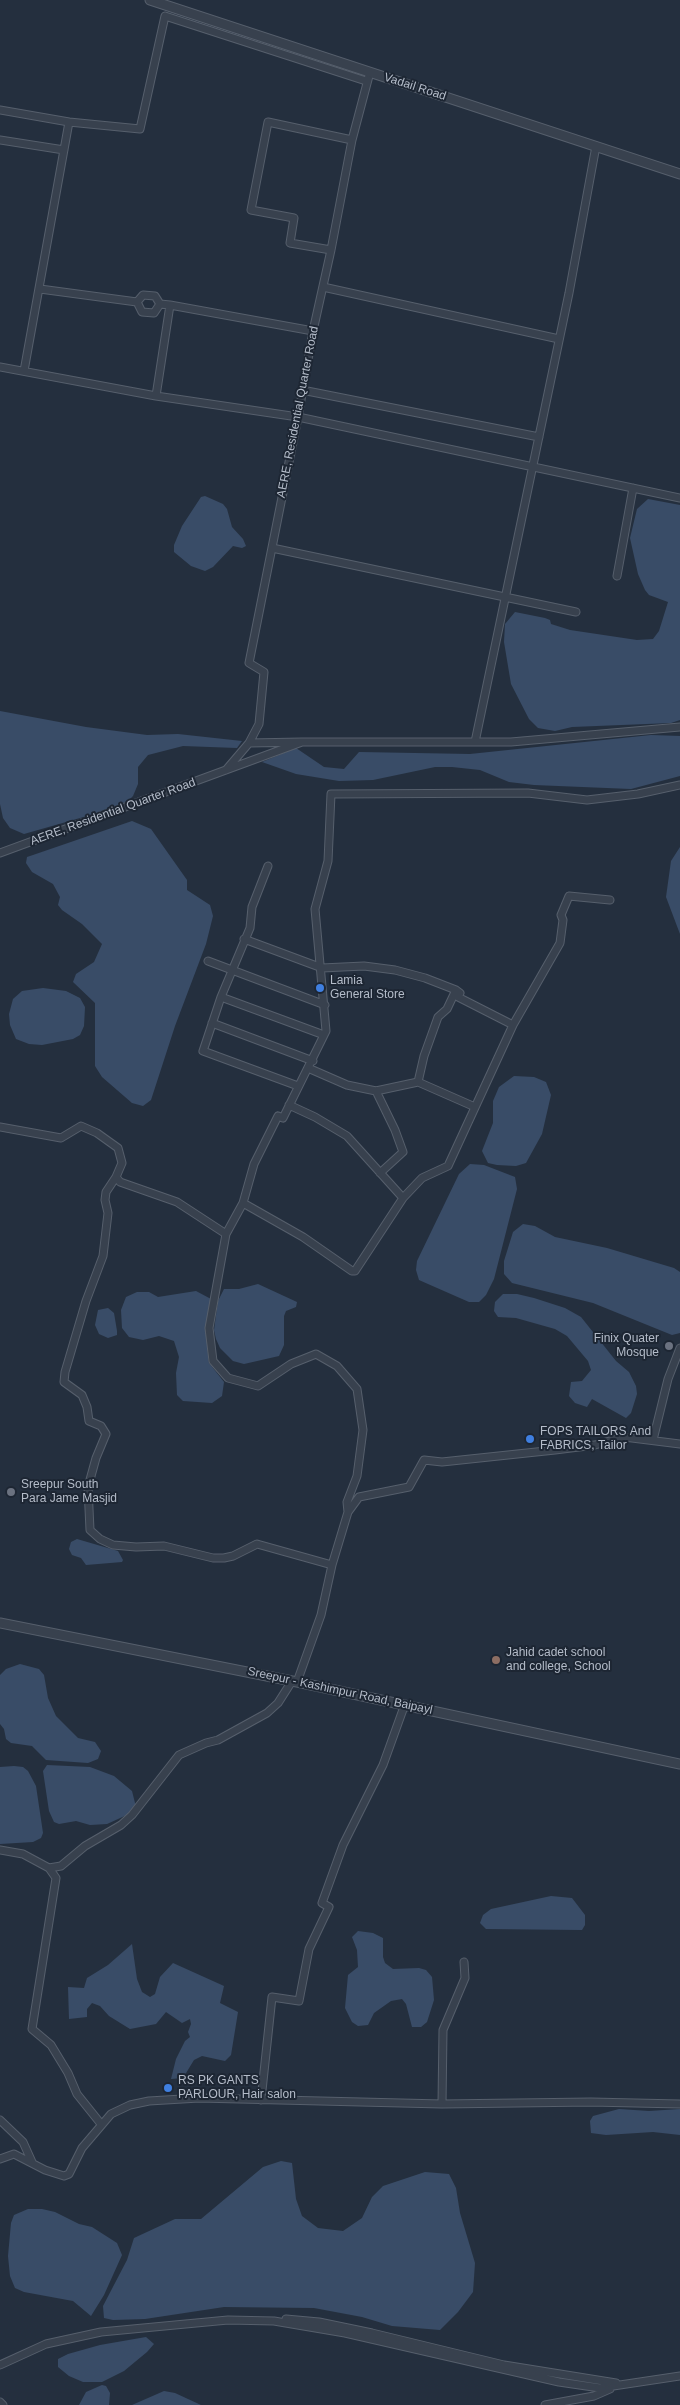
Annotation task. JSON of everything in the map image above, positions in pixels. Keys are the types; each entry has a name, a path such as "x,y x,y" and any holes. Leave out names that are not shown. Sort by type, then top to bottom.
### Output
{"street":[{"name":"Vadail Road","path":"150,0 680,174"},
{"path":"0,110 69,122 140,129 165,16 366,81"},
{"name":"AERE, Residential Quarter Road","path":"226,770 249,743 258,724 264,672 249,663 352,140 366,81 370,72"},
{"path":"24,371 69,122"},
{"path":"331,250 290,243 294,218 251,210 268,122 352,140"},
{"path":"0,140 64,150"},
{"path":"475,742 504,596 560,339 596,146"},
{"path":"323,287 560,339"},
{"path":"40,289 136,302"},
{"path":"136,302 143,295 155,296 160,304"},
{"path":"136,302 142,312 154,313 160,304"},
{"path":"160,304 313,331"},
{"path":"156,396 170,305"},
{"path":"0,367 156,396 298,417 680,498"},
{"path":"302,390 539,437"},
{"path":"617,576 632,488"},
{"path":"272,548 576,612"},
{"path":"249,743 511,742 680,727"},
{"name":"AERE, Residential Quarter Road","path":"0,853 302,742"},
{"path":"348,1512 347,1502 357,1476 363,1430 357,1389 337,1366 316,1354 291,1364 258,1386 228,1378 213,1361 209,1328 226,1234 243,1203 254,1164 267,1134 278,1116 283,1118 326,1031 316,909 328,861 331,794 528,794 587,800 638,794 680,785"},
{"path":"268,866 252,907 250,928 231,970 203,1051 298,1086"},
{"path":"243,1203 303,1237 352,1271 355,1271 403,1198 422,1178 448,1166 513,1025 560,943 563,920 561,915 569,896 610,900"},
{"path":"244,939 322,968 364,966 395,970 456,990 460,993 458,997 513,1025"},
{"path":"208,961 325,1005"},
{"path":"418,1082 424,1056 438,1017 447,1009 456,990"},
{"path":"221,998 324,1035"},
{"path":"212,1023 312,1061"},
{"path":"308,1068 347,1085 376,1091 418,1082 475,1107"},
{"path":"376,1091 395,1130 403,1152 380,1173"},
{"path":"289,1105 315,1117 347,1136 403,1198"},
{"path":"0,1127 61,1138 81,1126 96,1132 118,1148 122,1163 116,1177 106,1192 107,1234 103,1256 65,1372 64,1382 82,1395 88,1407 89,1421 101,1426 106,1434 96,1458 88,1487 90,1530 100,1539 114,1545 164,1546 213,1558 224,1558 233,1556 257,1544 332,1565"},
{"path":"116,1177 120,1182 177,1202 226,1234"},
{"path":"653,1440 668,1379 680,1348"},
{"path":"49,1868 61,1866 85,1846 121,1825 136,1810 179,1755 206,1742 218,1740 267,1713 278,1704 294,1681 321,1615 332,1565 348,1512 359,1497 409,1487 424,1460 442,1462 555,1450 596,1445 624,1437 680,1444"},
{"name":"Sreepur - Kashimpur Road, Baipayl","path":"0,1622 406,1704 680,1764"},
{"path":"261,2100 272,1997 300,2001 309,1949 329,1907 322,1902 343,1846 383,1765 406,1704"},
{"path":"0,1850 23,1854 49,1868 56,1878 32,2029 51,2045 68,2073 77,2094 102,2124"},
{"path":"442,2104 443,2030 465,1978 464,1962"},
{"path":"0,2159 14,2154 44,2170 64,2176 69,2174 82,2148 111,2114 130,2105 149,2101 199,2098 442,2104 591,2102 680,2104"},
{"path":"0,2120 23,2142 32,2162"},
{"path":"0,2365 46,2344 101,2332 228,2320 274,2321 345,2333 559,2382 600,2388 680,2376"},
{"path":"545,2405 594,2396 622,2384"},
{"path":"0,2402 4,2405"}],"water":[{"path":"205,496 223,504 227,509 232,527 243,539 246,546 242,548 233,546 213,567 205,571 191,566 174,552 174,545 182,526 201,497"},
{"path":"648,499 680,505 680,720 671,723 572,727 555,731 538,728 529,719 511,684 504,642 505,624 515,612 545,618 550,620 551,624 570,630 637,640 653,639 659,631 668,602 649,595 645,590 638,574 630,538 637,509"},
{"path":"0,711 86,727 147,735 178,734 242,741 237,748 183,746 148,755 138,767 138,784 133,796 128,801 101,812 24,834 10,828 3,818 0,804"},
{"path":"651,735 680,736 680,776 631,789 534,785 509,782 480,770 452,767 435,767 373,780 339,781 296,774 262,762 296,748 324,767 344,769 359,752 470,754"},
{"path":"132,821 151,829 187,880 187,890 210,905 213,916 206,944 175,1026 151,1100 143,1106 132,1103 102,1077 95,1066 95,1003 73,982 76,974 94,962 102,944 82,924 62,910 58,905 60,897 53,884 32,872 26,863 27,857"},
{"path":"680,847 680,934 666,897 671,861"},
{"path":"43,988 66,991 80,998 85,1007 84,1026 80,1035 73,1039 42,1045 29,1044 16,1039 10,1025 9,1014 13,999 22,991"},
{"path":"514,1076 534,1077 546,1082 551,1095 542,1134 526,1163 516,1166 488,1163 482,1151 493,1123 493,1101 499,1087"},
{"path":"470,1164 484,1165 515,1177 517,1189 494,1279 486,1295 479,1302 469,1302 419,1280 416,1270 417,1261 459,1174"},
{"path":"523,1224 535,1226 555,1237 607,1248 674,1268 680,1272 680,1333 672,1335 593,1303 512,1283 504,1274 504,1261 513,1232"},
{"path":"258,1284 297,1302 296,1307 286,1311 284,1316 284,1345 279,1356 244,1364 233,1361 220,1348 216,1339 214,1330 218,1301 224,1289 239,1289"},
{"path":"196,1291 211,1299 207,1332 209,1363 224,1382 222,1396 212,1403 183,1401 177,1395 176,1373 179,1357 174,1341 159,1336 143,1340 129,1337 122,1328 121,1310 126,1297 137,1292 149,1292 158,1297"},
{"path":"503,1294 517,1294 534,1298 565,1308 581,1317 616,1361 629,1372 636,1386 637,1394 631,1413 626,1418 592,1399 587,1407 575,1403 569,1396 571,1382 582,1381 591,1370 588,1361 567,1336 555,1329 516,1318 498,1317 494,1311 495,1302"},
{"path":"108,1308 114,1313 117,1335 108,1338 99,1334 95,1325 98,1310"},
{"path":"77,1539 118,1551 123,1560 122,1562 86,1565 81,1558 72,1555 69,1549 71,1542"},
{"path":"20,1664 39,1669 44,1675 48,1698 56,1716 78,1738 95,1742 101,1751 98,1759 88,1763 46,1760 32,1746 11,1743 6,1739 4,1729 0,1724 0,1675 6,1669"},
{"path":"47,1765 90,1767 114,1776 132,1791 136,1807 129,1814 107,1824 90,1825 76,1821 59,1824 54,1822 49,1811 43,1771"},
{"path":"0,1767 23,1767 28,1771 36,1786 43,1833 41,1838 33,1842 0,1844"},
{"path":"551,1896 572,1898 585,1915 585,1925 582,1930 486,1929 480,1923 483,1915 491,1909"},
{"path":"358,1931 373,1933 383,1938 383,1957 385,1963 393,1969 419,1968 426,1970 432,1977 434,2000 427,2022 421,2027 412,2027 406,2004 402,1999 391,2001 374,2013 368,2025 358,2026 352,2022 345,2008 348,1975 358,1967 357,1950 352,1937"},
{"path":"132,1944 137,1979 142,1992 150,1997 155,1994 160,1977 173,1963 224,1986 220,2003 238,2012 231,2055 225,2061 202,2056 194,2060 183,2078 171,2079 176,2059 185,2041 190,2037 188,2032 191,2024 190,2019 182,2023 166,2012 156,2024 130,2029 109,2016 100,2006 92,2003 87,2009 87,2017 69,2019 68,1987 84,1988 87,1978 108,1965"},
{"path":"619,2109 649,2111 680,2109 680,2135 653,2132 606,2135 591,2133 590,2121 593,2116"},
{"path":"281,2161 292,2163 296,2199 302,2216 318,2228 343,2231 362,2218 372,2197 383,2186 425,2172 449,2174 456,2188 460,2213 475,2263 473,2292 458,2312 440,2330 392,2326 362,2317 314,2308 224,2307 145,2319 113,2320 104,2318 103,2306 127,2260 134,2238 175,2219 201,2219 263,2167"},
{"path":"28,2209 42,2209 55,2212 79,2224 92,2227 117,2243 122,2255 104,2295 91,2316 73,2301 24,2292 15,2288 10,2276 8,2256 11,2223 14,2215"},
{"path":"146,2337 154,2344 147,2352 124,2371 102,2382 83,2382 69,2376 58,2367 58,2359 68,2354 100,2345"},
{"path":"102,2385 106,2386 110,2393 109,2405 79,2405 86,2392"},
{"path":"164,2391 175,2393 201,2405 132,2405"}],"place":[{"name":"Lamia General Store","path":"320,988"},
{"name":"Finix Quater Mosque","path":"669,1346"},
{"name":"FOPS TAILORS And FABRICS, Tailor","path":"530,1439"},
{"name":"Sreepur South Para Jame Masjid","path":"11,1492"},
{"name":"Jahid cadet school and college, School","path":"496,1660"},
{"name":"RS PK GANTS PARLOUR, Hair salon","path":"168,2088"}]}
